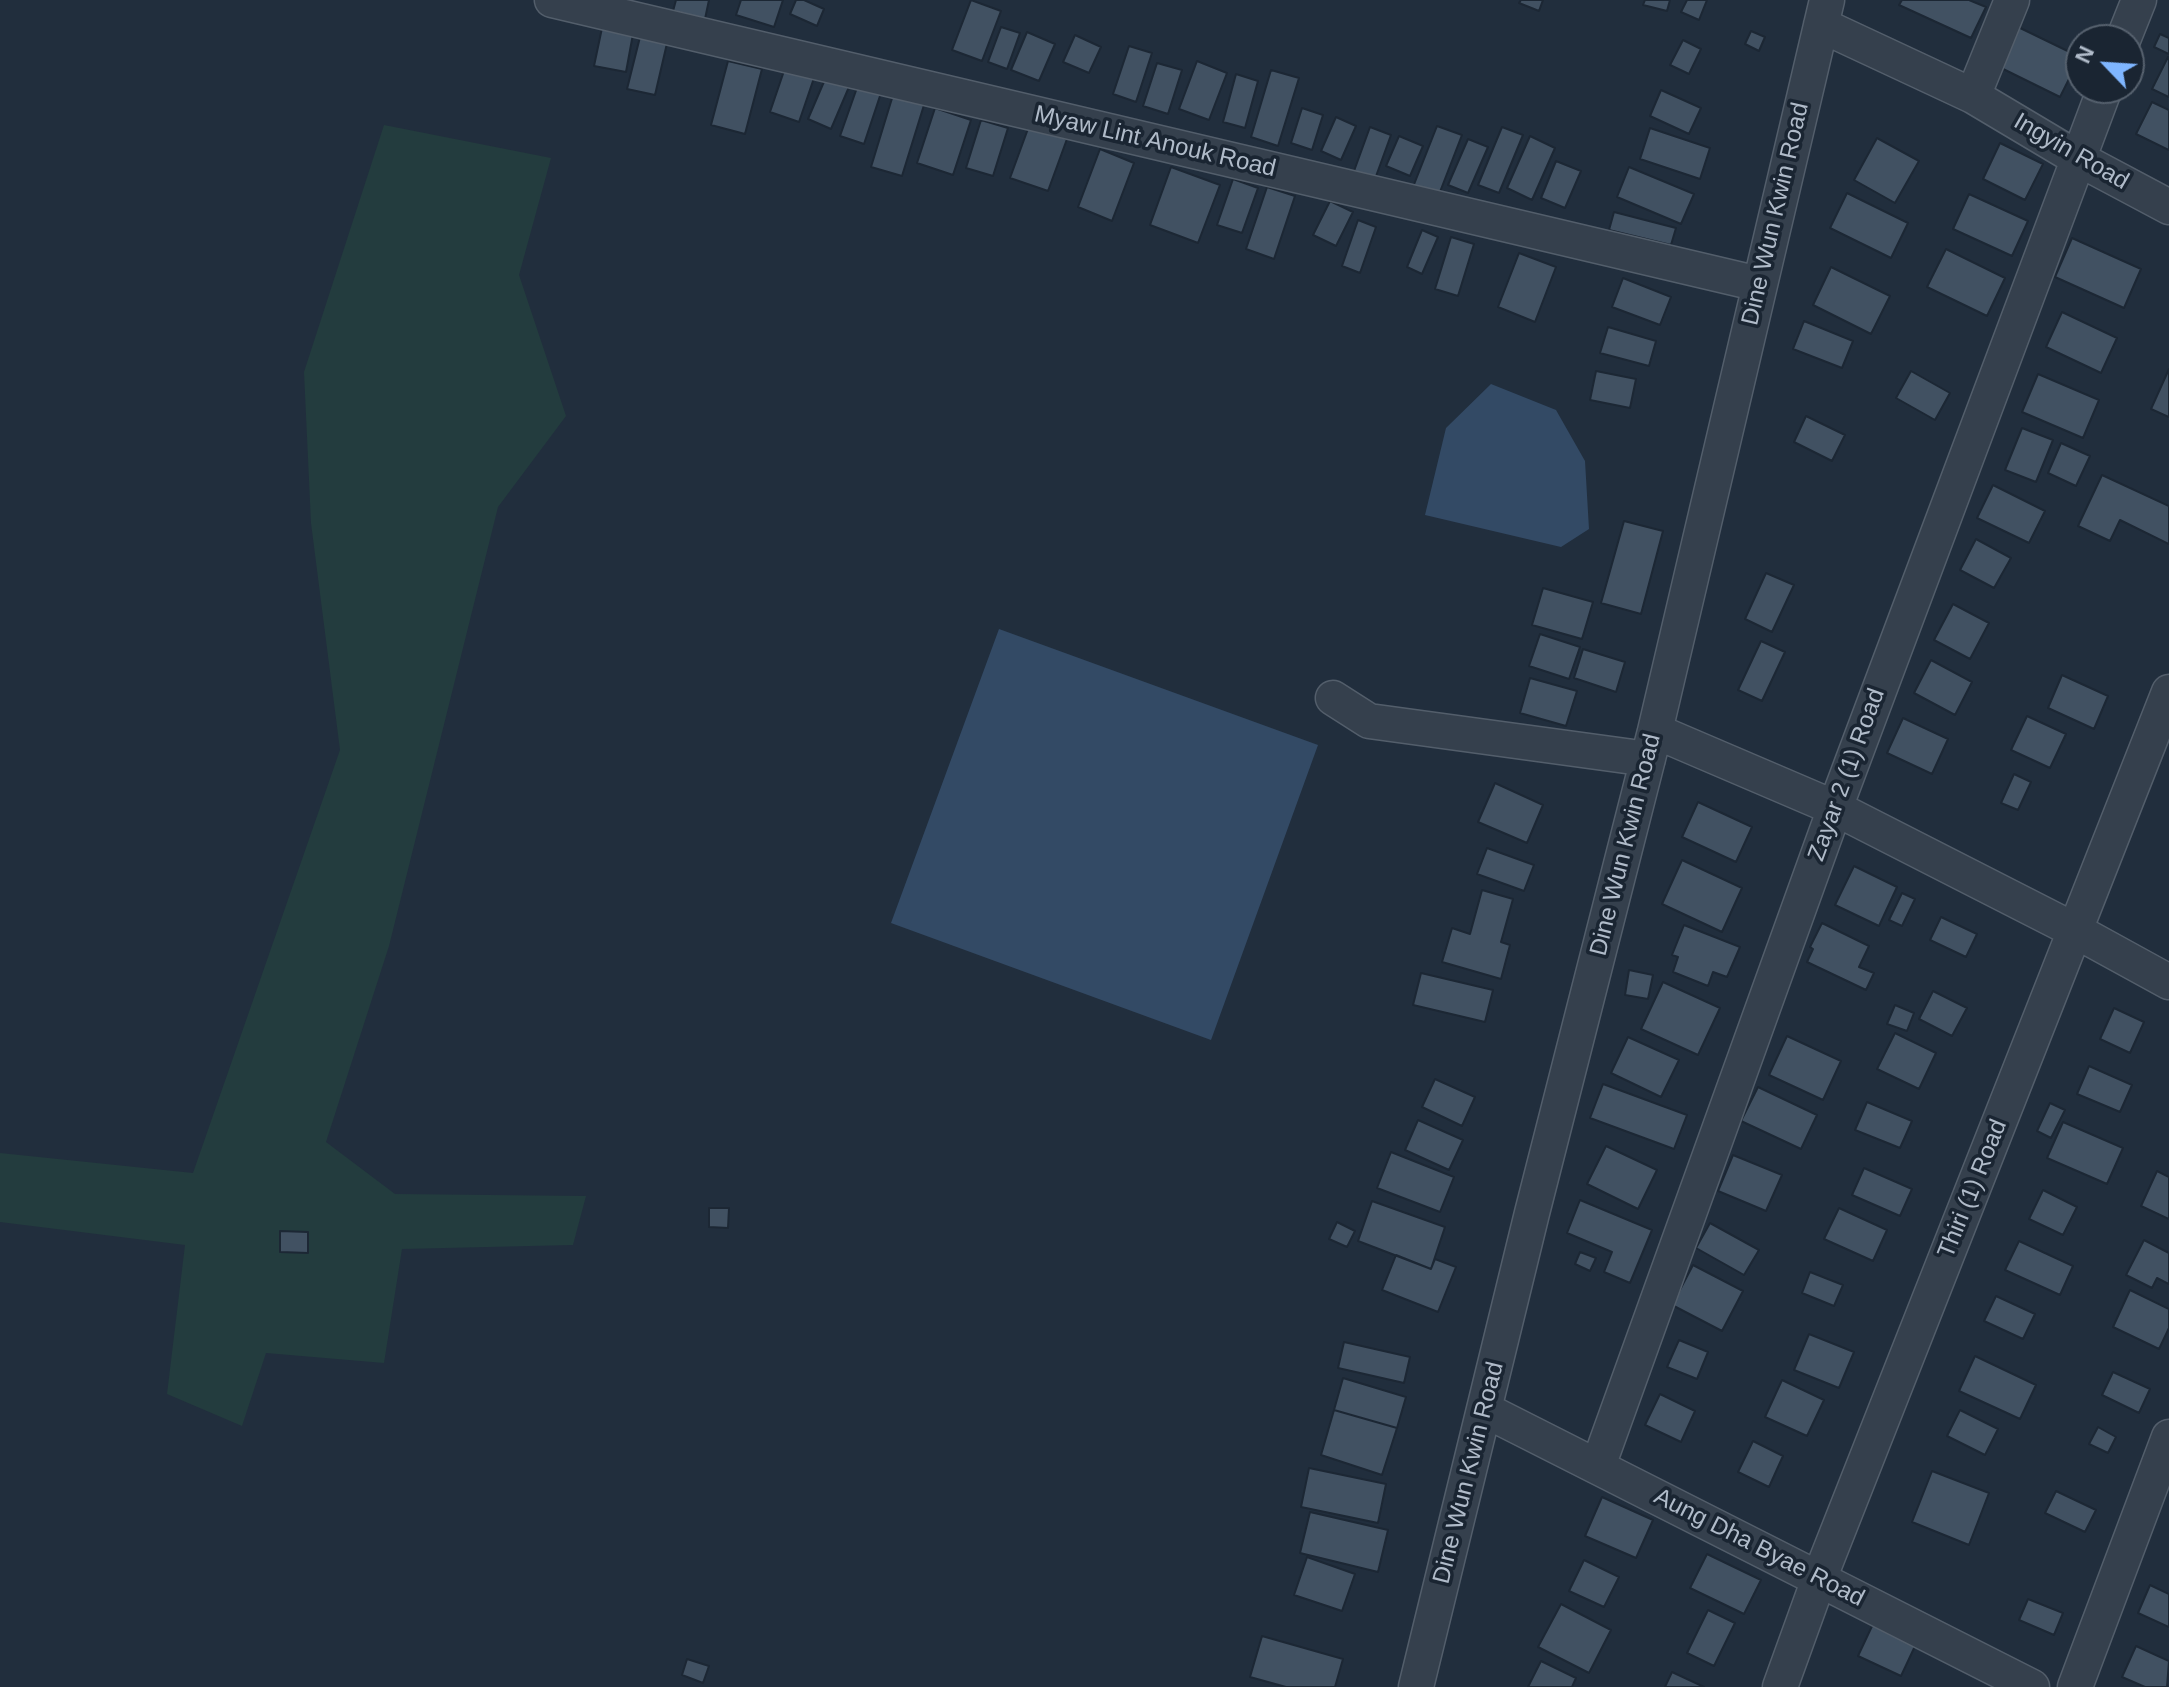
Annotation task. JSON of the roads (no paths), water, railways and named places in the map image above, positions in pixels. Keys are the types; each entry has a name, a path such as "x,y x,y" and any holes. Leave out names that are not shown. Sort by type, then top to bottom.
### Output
{"street":[{"name":"Myaw Lint Anouk Road","path":"552,0 1759,284"},
{"path":"1973,96 2012,0"},
{"path":"2129,24 2139,0"},
{"name":"Dine Wun Kwin Road","path":"1416,1687 1532,1213 1652,745 1824,12"},
{"name":"Ingyin Road","path":"1824,12 2077,158 2169,207"},
{"name":"Zayar 2 (1) Road","path":"1598,1466 1835,808 2099,104"},
{"name":"Thiri (1) Road","path":"1780,1687 1819,1579 2169,692"},
{"path":"1333,698 1369,721 1652,745 1835,808 2169,982"},
{"name":"Aung Dha Byae Road","path":"1485,1410 2032,1687"},
{"path":"2075,1687 2169,1437"}],"water":[{"path":"1491,384 1556,410 1585,461 1589,529 1561,547 1425,515 1446,428"},
{"path":"999,629 1318,745 1211,1040 891,923"}]}
